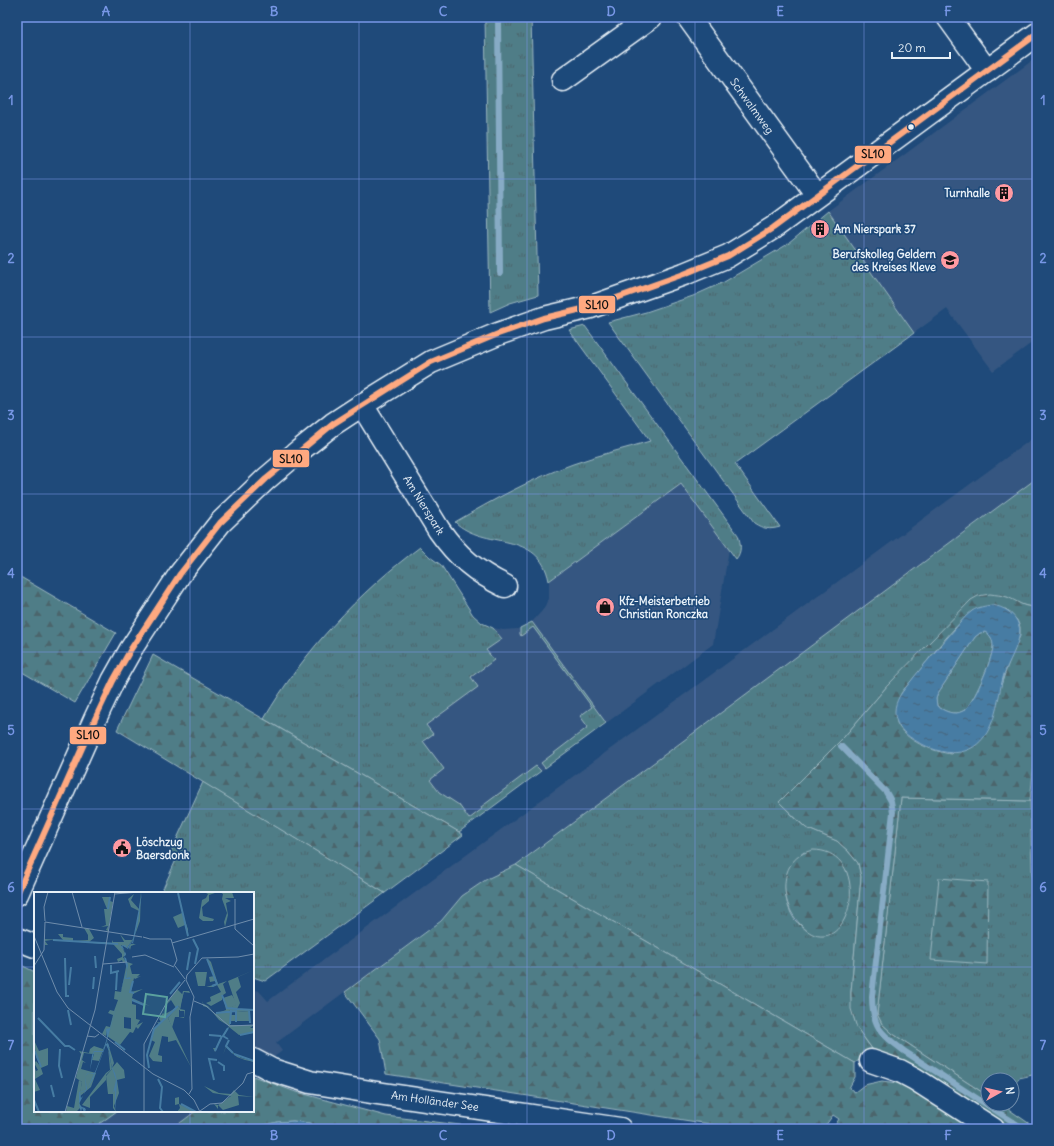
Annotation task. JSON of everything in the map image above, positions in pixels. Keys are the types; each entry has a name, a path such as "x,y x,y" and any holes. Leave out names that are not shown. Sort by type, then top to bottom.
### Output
{"street":[{"path":"563,80 651,17"},
{"name":"Schwalmweg","path":"688,17 817,195"},
{"path":"948,17 987,71"},
{"path":"17,894 113,681 131,649 180,574 220,523 266,479 328,429 362,405 431,362 498,334 544,318 591,307 684,274 728,256 772,228 1037,34"},
{"name":"Am Nierspark","path":"362,405 450,546 478,571 505,586"},
{"path":"17,939 34,946"},
{"name":"Am Holländer See","path":"254,1060 280,1073 310,1082 620,1129"},
{"path":"871,1061 900,1071 915,1079 993,1129"}],"shaded area":[{"name":"Berufskolleg Geldern des Kreises Kleve","path":"1037,57 1037,339 993,371 947,309 914,333 828,211"},
{"path":"1037,435 1037,478 516,865 487,879 462,896 441,920 276,1043 282,1051 254,1072 254,989 259,991 268,1001"},
{"path":"681,484 729,549 713,644 459,832 349,768 493,628 503,630 518,629 532,622 546,604 549,596 549,581"},
{"path":"116,1112 195,1112 172,1129 92,1129"}],"green space":[{"path":"485,17 531,17 538,295 510,303 490,312"},
{"path":"828,211 914,333 735,464 780,527 760,527 754,523 608,322 646,312 693,296 724,282 788,244"},
{"path":"585,326 738,535 740,548 736,559 681,484 549,581 543,565 534,554 523,547 509,542 481,536 467,530 455,522 512,490 542,476 573,464 650,441 569,330"},
{"path":"1037,478 1037,607 1021,604 1007,597 888,685 844,737 779,802 806,828 837,841 858,863 861,877 851,1001 854,1017 859,1030 873,1050 855,1063 516,865","holes":["804,852 846,870 850,895 844,920 807,931 795,920 788,907 785,886 788,872 792,864"]},
{"path":"420,547 441,565 473,615 482,623 493,628 502,639 486,650 494,660 471,677 478,687 426,725 433,734 423,741 444,769 430,780 439,792 459,805 469,819 482,809 481,807 536,766 541,771 459,832 264,719 296,670 333,625 375,584"},
{"path":"17,575 116,633 75,703 17,669"},
{"path":"990,594 1001,595 1024,605 1037,607 1037,735 1030,801 901,798 877,1014 882,1024 893,1034 980,1091 980,1110 914,1068 873,1050 857,1028 851,1009 851,992 861,877 858,863 837,841 806,828 779,802 844,737 888,685 971,600 978,596","holes":["1006,609 1017,620 1020,627 1020,636 1011,656 999,691 952,754 929,748 906,735 897,723 898,705 901,694 956,627 972,611"]},
{"path":"532,622 606,723 545,768 541,763 588,727 580,716 592,707 533,627 521,636 520,628"},
{"path":"985,632 991,638 993,647 989,662 977,692 963,711 953,713 943,710 937,706 936,699 938,693 975,637 980,633"},
{"path":"153,655 463,835 385,893 117,730"},
{"path":"203,782 385,893 265,981 254,977 254,892 161,892 176,860 169,856"},
{"path":"901,798 1030,801 1032,873 1037,906 1037,1074 1020,1078 1020,1072 980,1072 980,1091 893,1034 882,1024 877,1014"},
{"path":"813,850 830,854 842,863 848,876 850,892 849,907 843,921 835,931 824,936 812,934 802,926 794,917 786,895 785,883 787,872 792,862 801,855"},
{"path":"516,865 855,1063 855,1077 849,1088 855,1092 864,1085 882,1081 905,1084 977,1129 833,1129 839,1119 833,1115 823,1129 742,1129 386,1074 380,1039 345,992 441,921 462,896 487,879"},
{"path":"939,878 988,882 987,964 931,960"},
{"path":"17,963 34,972 34,1112 116,1112 92,1129 17,1129"},
{"path":"254,1076 293,1091 386,1116 493,1129 320,1129 309,1123 293,1121 278,1122 246,1129 172,1129 195,1112 254,1112"},
{"path":"983,1112 1013,1112 1037,1129 1009,1129"}],"water":[{"path":"992,605 1001,607 1012,614 1017,621 1020,631 1015,650 1004,674 997,707 990,727 984,737 977,744 960,752 951,753 932,749 917,742 903,731 895,717 895,709 899,697 914,677 969,613 982,607","holes":["980,633 987,633 993,642 992,653 972,701 963,711 956,713 940,708 937,706 936,699 938,693 975,637"]},
{"path":"293,1121 309,1123 320,1129 246,1129 278,1122"}],"waterway":[{"path":"498,17 500,273"},
{"path":"841,746 886,792 891,801 893,812 872,996 872,1007 876,1023 879,1029 889,1040 904,1051 1024,1129"}],"transit line":[{"name":"SL10","path":"17,894 95,719 113,681 131,649 180,574 220,523 266,479 333,424 431,362 498,334 544,318 591,307 684,274 728,256 773,228 1037,34"}],"place":[{"name":"Turnhalle","path":"1004,193"},
{"name":"Am Nierspark 37","path":"820,229"},
{"name":"Berufskolleg Geldern des Kreises Kleve","path":"950,260"},
{"name":"Kfz-Meisterbetrieb Christian Ronczka","path":"605,607"},
{"name":"Löschzug Baersdonk","path":"122,848"}]}
